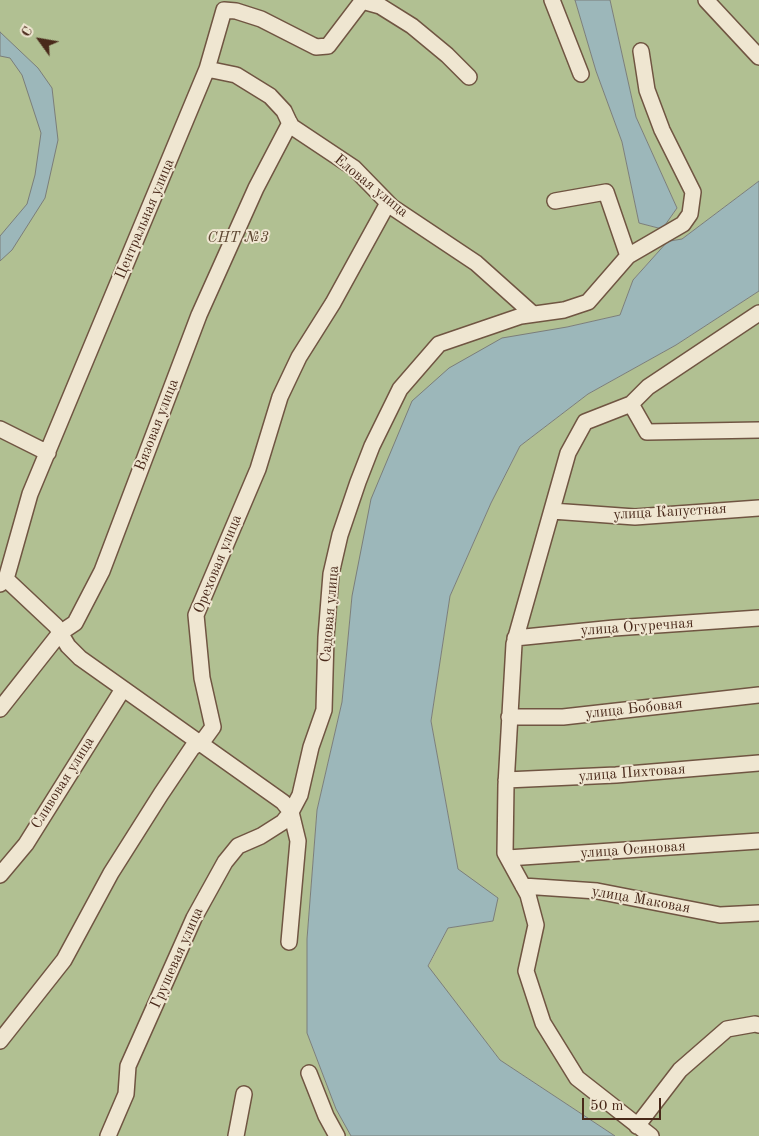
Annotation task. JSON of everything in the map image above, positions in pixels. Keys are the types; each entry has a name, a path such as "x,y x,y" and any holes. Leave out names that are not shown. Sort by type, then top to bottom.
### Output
{"street":[{"path":"362,0 380,6 412,26 447,54 469,77"},
{"name":"Центральная улица","path":"3,581 30,494 208,69 221,5 261,19 316,47 328,46 362,0"},
{"path":"552,0 581,74"},
{"path":"706,0 759,57"},
{"name":"Садовая улица","path":"291,812 300,795 324,710 326,637 333,564 355,491 376,438 400,389 439,344 521,316 564,310 588,302 628,256 683,224 690,214 693,192 662,130 647,90 641,51"},
{"name":"Еловая улица","path":"208,69 236,75 270,96 284,111 290,123 354,168 388,203 476,263 533,314"},
{"name":"Вязовая улица","path":"0,709 60,633 76,623 102,571 199,315 256,188 290,123"},
{"path":"555,201 606,192 628,256"},
{"name":"Ореховая улица","path":"0,1041 64,960 111,873 161,794 192,748 213,727 202,678 196,615 258,469 280,397 299,357 333,303 388,203"},
{"path":"652,1136 577,1078 543,1023 526,971 536,926 528,895 505,853 506,780 515,638 568,453 585,422 631,404 648,387 759,313"},
{"path":"631,404 647,432 759,430"},
{"path":"0,429 48,453"},
{"name":"улица Капустная","path":"552,511 635,516 759,508"},
{"path":"3,581 56,626 68,646 80,658 283,802 291,812 298,841 289,942"},
{"name":"улица Огуречная","path":"515,638 614,628 759,618"},
{"name":"Сливовая улица","path":"0,875 26,844 123,689"},
{"name":"улица Бобовая","path":"510,717 563,717 759,695"},
{"name":"улица Пихтовая","path":"506,780 616,775 759,763"},
{"name":"Грушевая улица","path":"108,1136 126,1094 128,1066 171,975 194,918 225,862 238,846 283,822 291,812"},
{"name":"улица Осиновая","path":"508,858 759,841"},
{"name":"улица Маковая","path":"523,886 597,891 720,915 759,913"},
{"path":"637,1126 680,1070 726,1029 755,1024 759,1026"},
{"path":"309,1073 326,1116 337,1136"},
{"path":"236,1136 244,1094"}],"green space":[{"name":"СНТ №3","path":"0,0 575,0 596,71 622,142 639,223 662,229 668,241 633,280 620,315 567,327 352,596 342,702 317,810 307,939 307,1033 336,1109 351,1136 0,1136"},
{"path":"610,0 759,0 759,181 682,239 670,241 663,228 677,208 636,117"},
{"path":"759,291 759,1136 615,1136 500,1060 428,967 448,928 493,921 458,869 431,721 450,596 491,503 520,446 588,394 676,345"}],"water":[{"path":"575,0 610,0 636,117 677,208 663,228 670,241 682,239 759,181 759,291 676,345 588,394 520,446 491,503 450,596 431,721 458,869 498,898 493,921 448,928 428,966 500,1060 615,1136 351,1136 336,1109 307,1033 307,939 317,810 342,702 352,596 371,499 412,401 449,368 502,338 567,327 620,315 633,280 668,241 662,229 639,223 622,142 596,71"},
{"path":"0,32 38,68 52,88 58,140 45,198 12,250 0,261 0,236 27,204 35,175 41,133 22,75 10,58 0,56"}]}
